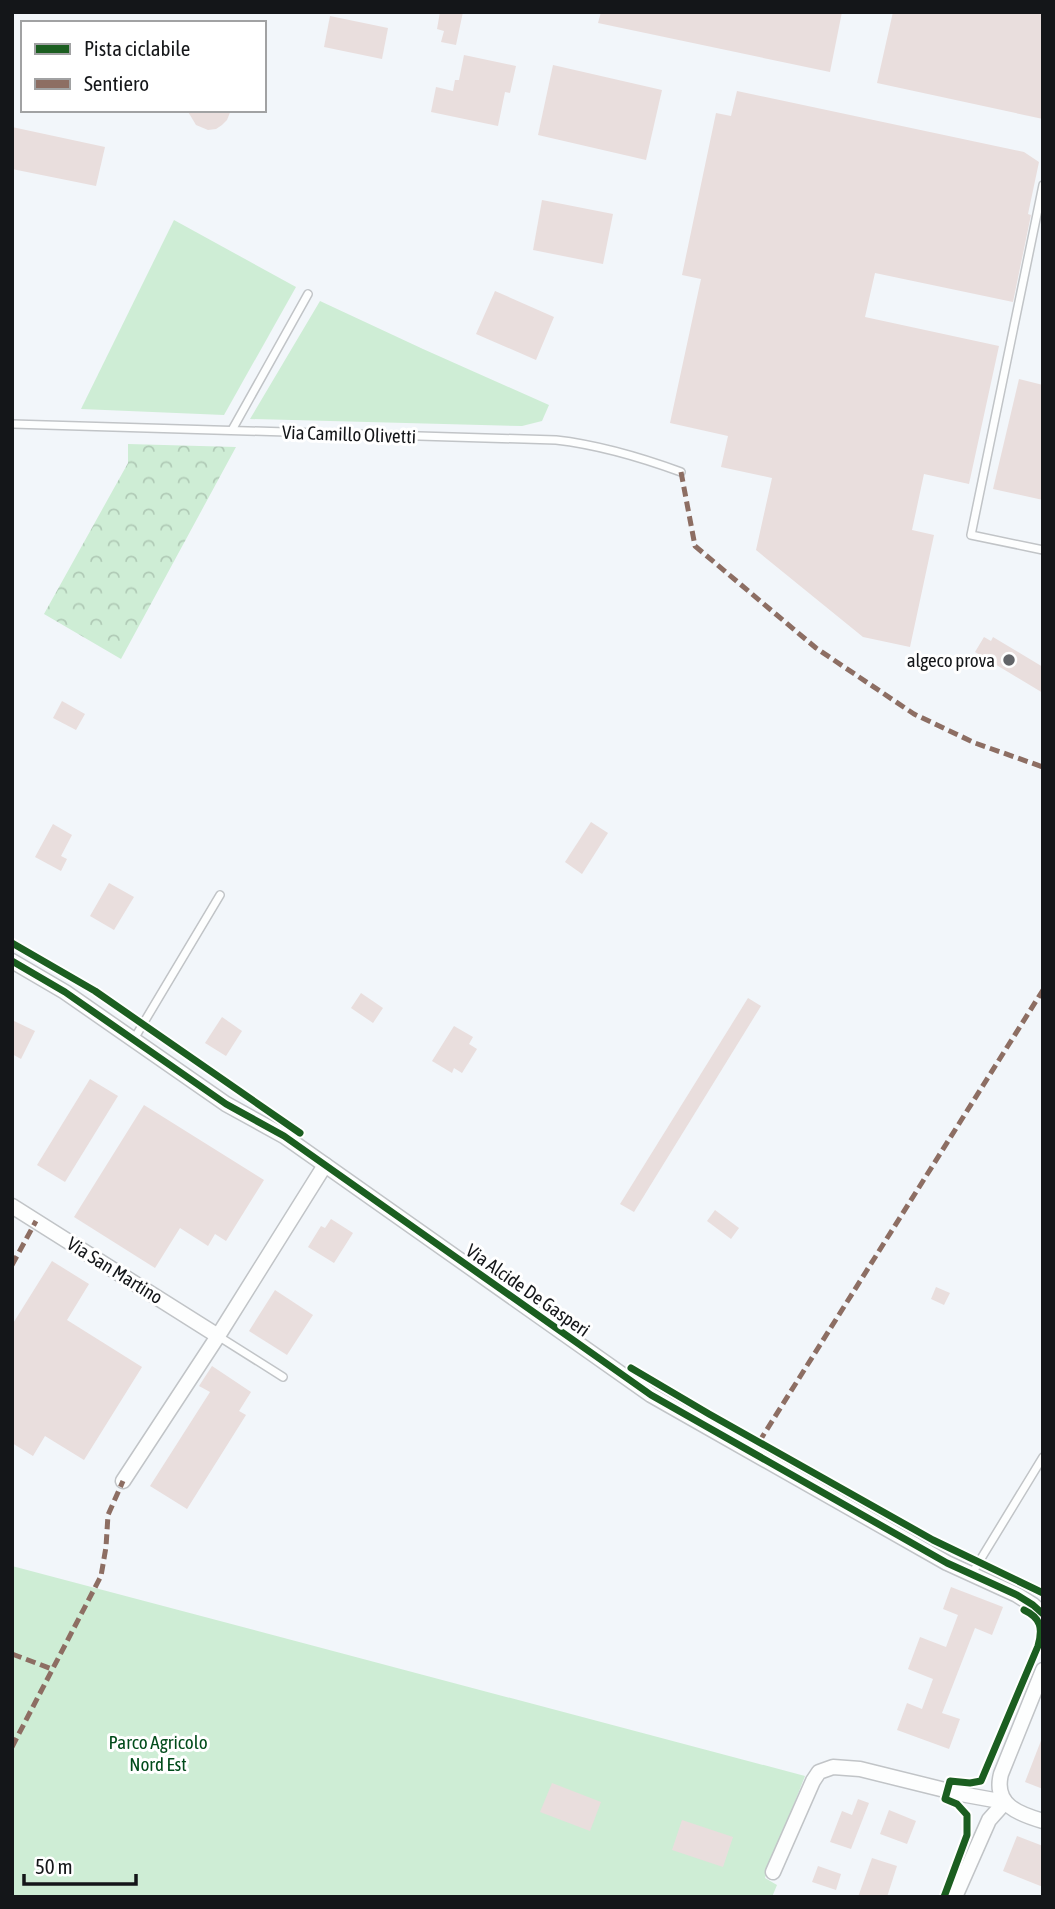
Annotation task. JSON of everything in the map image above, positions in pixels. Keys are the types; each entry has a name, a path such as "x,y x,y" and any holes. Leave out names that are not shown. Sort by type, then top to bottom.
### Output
{"street":[{"name":"Via Alcide De Gasperi","path":"12,961 65,992 226,1104 284,1136 651,1395 947,1563 1017,1595 1043,1614"},
{"path":"123,1481 218,1336 324,1165"},
{"name":"Via San Martino","path":"12,1206 218,1336"},
{"path":"1017,1595 1043,1603"},
{"path":"1005,1802 999,1779 1043,1670"},
{"path":"773,1872 813,1781 819,1772 833,1767 860,1769 1005,1802 1022,1814 1043,1821"},
{"path":"956,1897 989,1819 1005,1802"}],"lane":[{"path":"1043,185 971,536 1043,550"},
{"path":"232,430 308,294"},
{"name":"Via Camillo Olivetti","path":"12,424 556,440 592,444 624,452 681,472"},
{"path":"134,1039 219,895"},
{"name":"Via San Martino","path":"218,1336 283,1377"},
{"path":"971,1575 1043,1457"}],"green space":[{"path":"174,220 296,287 224,415 81,409"},
{"path":"320,301 549,405 542,421 522,426 250,419"},
{"path":"128,444 236,447 121,659 44,614 128,463"},
{"name":"Parco Agricolo Nord Est","path":"12,1566 805,1776 765,1878 777,1885 772,1897 12,1897"}],"building":[{"path":"440,12 463,12 456,45 441,42 444,31 437,29"},
{"path":"601,12 842,12 830,72 598,23"},
{"path":"893,12 1043,12 1043,119 877,83"},
{"path":"330,16 388,28 382,59 324,47"},
{"path":"464,55 516,66 510,93 505,92 498,126 431,112 436,87 453,91 455,80 459,80"},
{"path":"553,65 662,90 646,160 538,135"},
{"path":"737,91 1024,152 1039,162 1013,302 875,273 865,317 999,346 969,484 924,474 912,530 934,535 910,647 863,637 756,550 772,478 721,467 728,436 670,423 701,279 682,275 716,113 731,116"},
{"path":"188,112 230,112 227,120 216,129 208,130 196,125"},
{"path":"12,127 105,147 96,186 12,169"},
{"path":"542,200 613,214 603,264 533,250"},
{"path":"495,291 554,317 536,360 476,334"},
{"path":"1019,379 1043,385 1043,500 993,489"},
{"name":"algeco prova","path":"984,637 991,641 993,637 1043,667 1043,693 975,652"},
{"path":"62,701 85,714 76,730 53,718"},
{"path":"591,822 608,833 582,874 565,862"},
{"path":"53,824 72,835 61,856 67,859 61,871 35,857"},
{"path":"109,883 134,897 114,930 90,916"},
{"path":"361,993 383,1008 373,1023 351,1008"},
{"path":"748,998 761,1006 634,1212 620,1204"},
{"path":"222,1017 242,1031 226,1056 205,1043"},
{"path":"12,1020 35,1031 21,1059 12,1054"},
{"path":"454,1026 473,1037 469,1044 477,1049 462,1073 454,1068 452,1073 432,1061"},
{"path":"90,1079 118,1096 65,1182 37,1165"},
{"path":"144,1105 264,1180 226,1241 215,1234 208,1246 180,1228 155,1268 74,1217"},
{"path":"715,1210 739,1228 731,1239 707,1221"},
{"path":"331,1219 353,1233 334,1263 308,1247 321,1226 325,1228"},
{"path":"52,1261 89,1284 67,1320 142,1367 84,1460 45,1436 33,1456 12,1443 12,1325"},
{"path":"936,1287 950,1293 944,1305 931,1299"},
{"path":"275,1290 313,1315 287,1355 249,1331"},
{"path":"212,1366 251,1392 239,1411 246,1415 187,1509 150,1486 210,1392 199,1386"},
{"path":"951,1587 1003,1607 992,1635 975,1628 942,1713 960,1719 949,1749 897,1730 907,1703 922,1709 933,1679 908,1669 920,1637 946,1647 958,1615 943,1609"},
{"path":"1043,1738 1043,1789 1025,1782"},
{"path":"552,1783 601,1802 590,1831 540,1812"},
{"path":"858,1799 869,1803 851,1849 830,1842 842,1811 852,1815"},
{"path":"889,1810 916,1821 907,1844 880,1834"},
{"path":"682,1820 733,1837 723,1867 672,1850"},
{"path":"1017,1836 1043,1846 1043,1887 1003,1871"},
{"path":"872,1858 897,1866 887,1897 858,1897"},
{"path":"818,1866 841,1874 836,1890 812,1882"}],"marked path":[{"path":"681,472 695,546 816,648 914,714 975,743 1043,767"},
{"path":"759,1442 1043,990"},
{"path":"12,1265 36,1221"},
{"path":"12,1747 101,1576 108,1515 123,1481"},
{"path":"12,1654 52,1669"}],"cycle path":[{"path":"12,943 95,991 300,1133"},
{"path":"12,961 65,992 226,1104 284,1136 651,1395 947,1563 1017,1595 1043,1614"},
{"path":"631,1368 933,1540 1043,1593"},
{"path":"944,1897 967,1835 967,1815 957,1804 945,1799 950,1781 981,1781 1038,1646 1039,1624 1034,1616 1024,1610"}],"place":[{"name":"algeco prova","path":"1009,660"}]}
